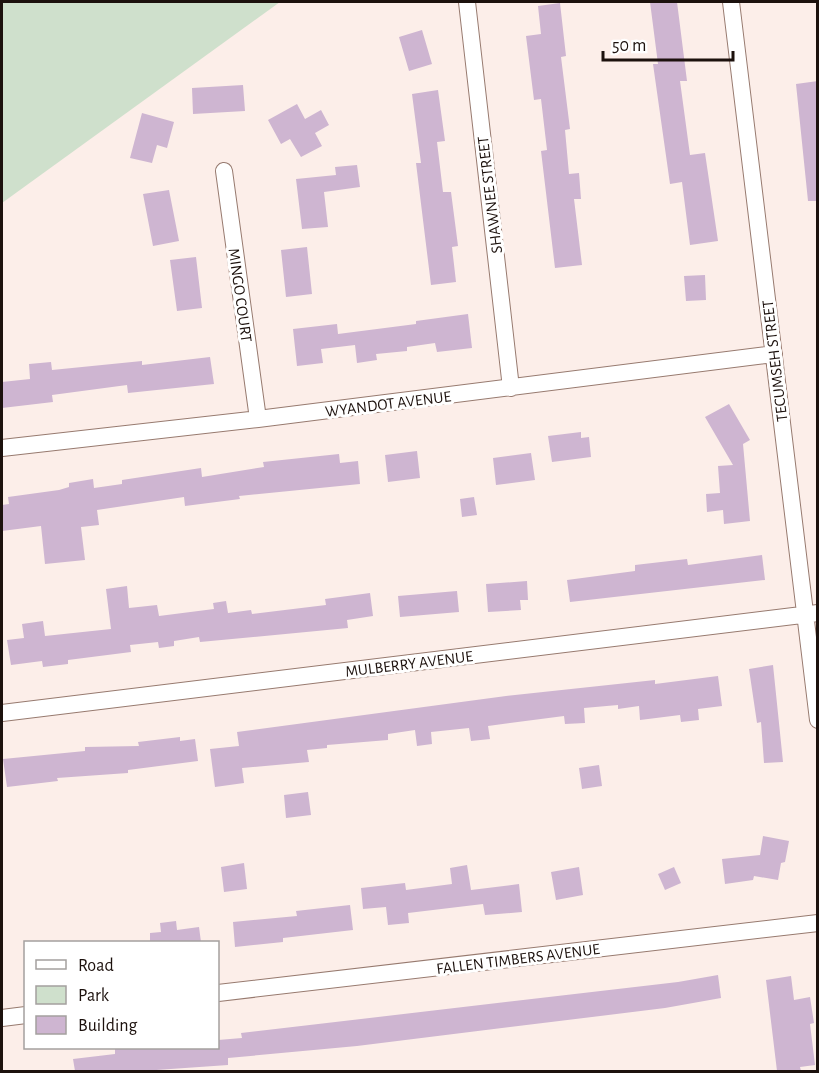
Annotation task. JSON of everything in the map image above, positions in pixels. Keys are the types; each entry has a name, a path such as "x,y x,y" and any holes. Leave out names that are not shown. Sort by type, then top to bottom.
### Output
{"street":[{"name":"SHAWNEE STREET","path":"467,2 511,388"},
{"name":"TECUMSEH STREET","path":"731,2 774,354 811,613 818,720"},
{"name":"MINGO COURT","path":"224,171 258,419"},
{"name":"WYANDOT AVENUE","path":"2,448 258,419 774,354"},
{"name":"MULBERRY AVENUE","path":"2,713 811,613"},
{"name":"FALLEN TIMBERS AVENUE","path":"219,993 818,922"},
{"path":"2,1018 24,1015"}],"green space":[{"path":"2,2 280,2 2,203"}],"building":[{"path":"650,2 677,2 687,81 680,81 690,155 705,153 718,241 690,245 682,182 670,184 653,64 658,64"},
{"path":"560,3 566,56 561,57 570,129 565,130 569,174 579,173 581,199 574,199 582,265 555,268 541,151 547,150 541,99 534,100 526,36 541,34 538,6"},
{"path":"422,30 432,64 409,71 399,37"},
{"path":"818,81 818,201 808,201 796,84"},
{"path":"243,85 245,111 193,114 192,88"},
{"path":"438,90 445,141 437,142 443,192 451,192 458,246 452,247 456,282 431,285 416,163 421,163 412,94"},
{"path":"297,104 305,119 321,110 329,125 315,133 322,146 301,157 290,139 281,144 268,120"},
{"path":"142,113 174,122 167,148 157,145 152,163 130,158"},
{"path":"357,165 360,187 324,192 328,227 302,229 296,179 336,175 335,167"},
{"path":"169,190 179,241 153,246 143,194"},
{"path":"307,247 312,294 286,297 281,250"},
{"path":"196,257 202,308 177,311 170,260"},
{"path":"705,275 706,300 686,301 684,276"},
{"path":"468,314 472,348 437,352 435,343 407,347 407,351 376,354 377,360 357,363 355,345 321,349 323,363 297,366 293,329 337,324 338,334 416,324 416,321"},
{"path":"210,357 214,384 128,393 127,385 52,395 53,402 2,408 2,382 30,379 29,364 51,362 52,370 142,361 142,365"},
{"path":"729,404 750,440 743,444 750,521 724,524 723,510 707,512 706,494 720,493 718,466 733,465 705,417"},
{"path":"581,432 581,438 589,437 591,457 552,462 548,436"},
{"path":"417,451 420,478 388,482 385,455"},
{"path":"531,453 535,480 496,485 493,458"},
{"path":"339,454 340,463 358,461 360,484 239,496 240,499 185,506 184,497 97,510 99,525 81,527 85,560 45,564 41,526 2,531 2,505 9,504 8,497 59,490 69,487 69,483 93,479 94,488 122,484 122,480 201,468 202,477 264,467 263,462"},
{"path":"474,497 477,515 462,517 460,499"},
{"path":"762,555 765,580 570,602 567,580 635,571 635,565 687,559 688,565"},
{"path":"527,581 528,600 520,600 521,610 488,612 486,584"},
{"path":"127,586 129,608 157,605 159,616 214,609 213,603 226,601 228,613 251,610 252,614 326,605 325,599 370,593 373,616 347,620 348,628 200,642 199,637 174,641 174,646 159,648 158,642 130,645 131,652 68,660 68,664 43,667 42,661 11,665 7,640 24,638 22,624 43,621 45,636 111,629 106,589"},
{"path":"457,591 459,612 400,617 398,596"},
{"path":"773,665 783,762 764,763 761,722 757,723 749,669"},
{"path":"718,676 722,706 698,709 699,720 681,722 680,715 640,720 639,706 618,709 618,705 584,708 585,723 565,724 564,716 488,726 490,739 471,741 469,728 431,732 432,744 417,746 415,730 388,734 388,740 327,745 327,748 307,750 309,762 242,768 244,783 215,787 210,749 239,746 237,732 506,696 655,680 655,684"},
{"path":"180,737 180,741 195,739 198,761 128,770 128,773 57,778 58,781 7,787 3,759 85,751 85,747 139,746 138,742"},
{"path":"599,765 602,786 582,789 579,768"},
{"path":"308,792 311,815 286,818 284,795"},
{"path":"763,836 789,841 785,862 781,863 778,880 754,876 753,880 725,884 722,859 760,855"},
{"path":"244,863 247,889 224,892 221,867"},
{"path":"467,865 471,890 519,884 522,912 485,915 483,904 408,913 409,923 388,925 386,907 363,909 361,888 405,883 406,890 452,884 450,868"},
{"path":"579,867 583,895 556,900 551,872"},
{"path":"674,867 681,883 665,890 658,874"},
{"path":"350,905 353,930 283,938 283,942 235,947 233,922 297,916 296,911"},
{"path":"176,921 177,930 199,927 201,941 150,941 150,933 161,932 160,923"},
{"path":"718,975 721,998 665,1008 357,1046 228,1058 228,1065 142,1071 75,1071 73,1059 115,1054 115,1049 219,1049 219,1040 242,1038 241,1033 678,982"},
{"path":"791,976 794,1000 810,997 814,1023 810,1024 815,1065 800,1067 801,1071 777,1071 766,980"}]}
